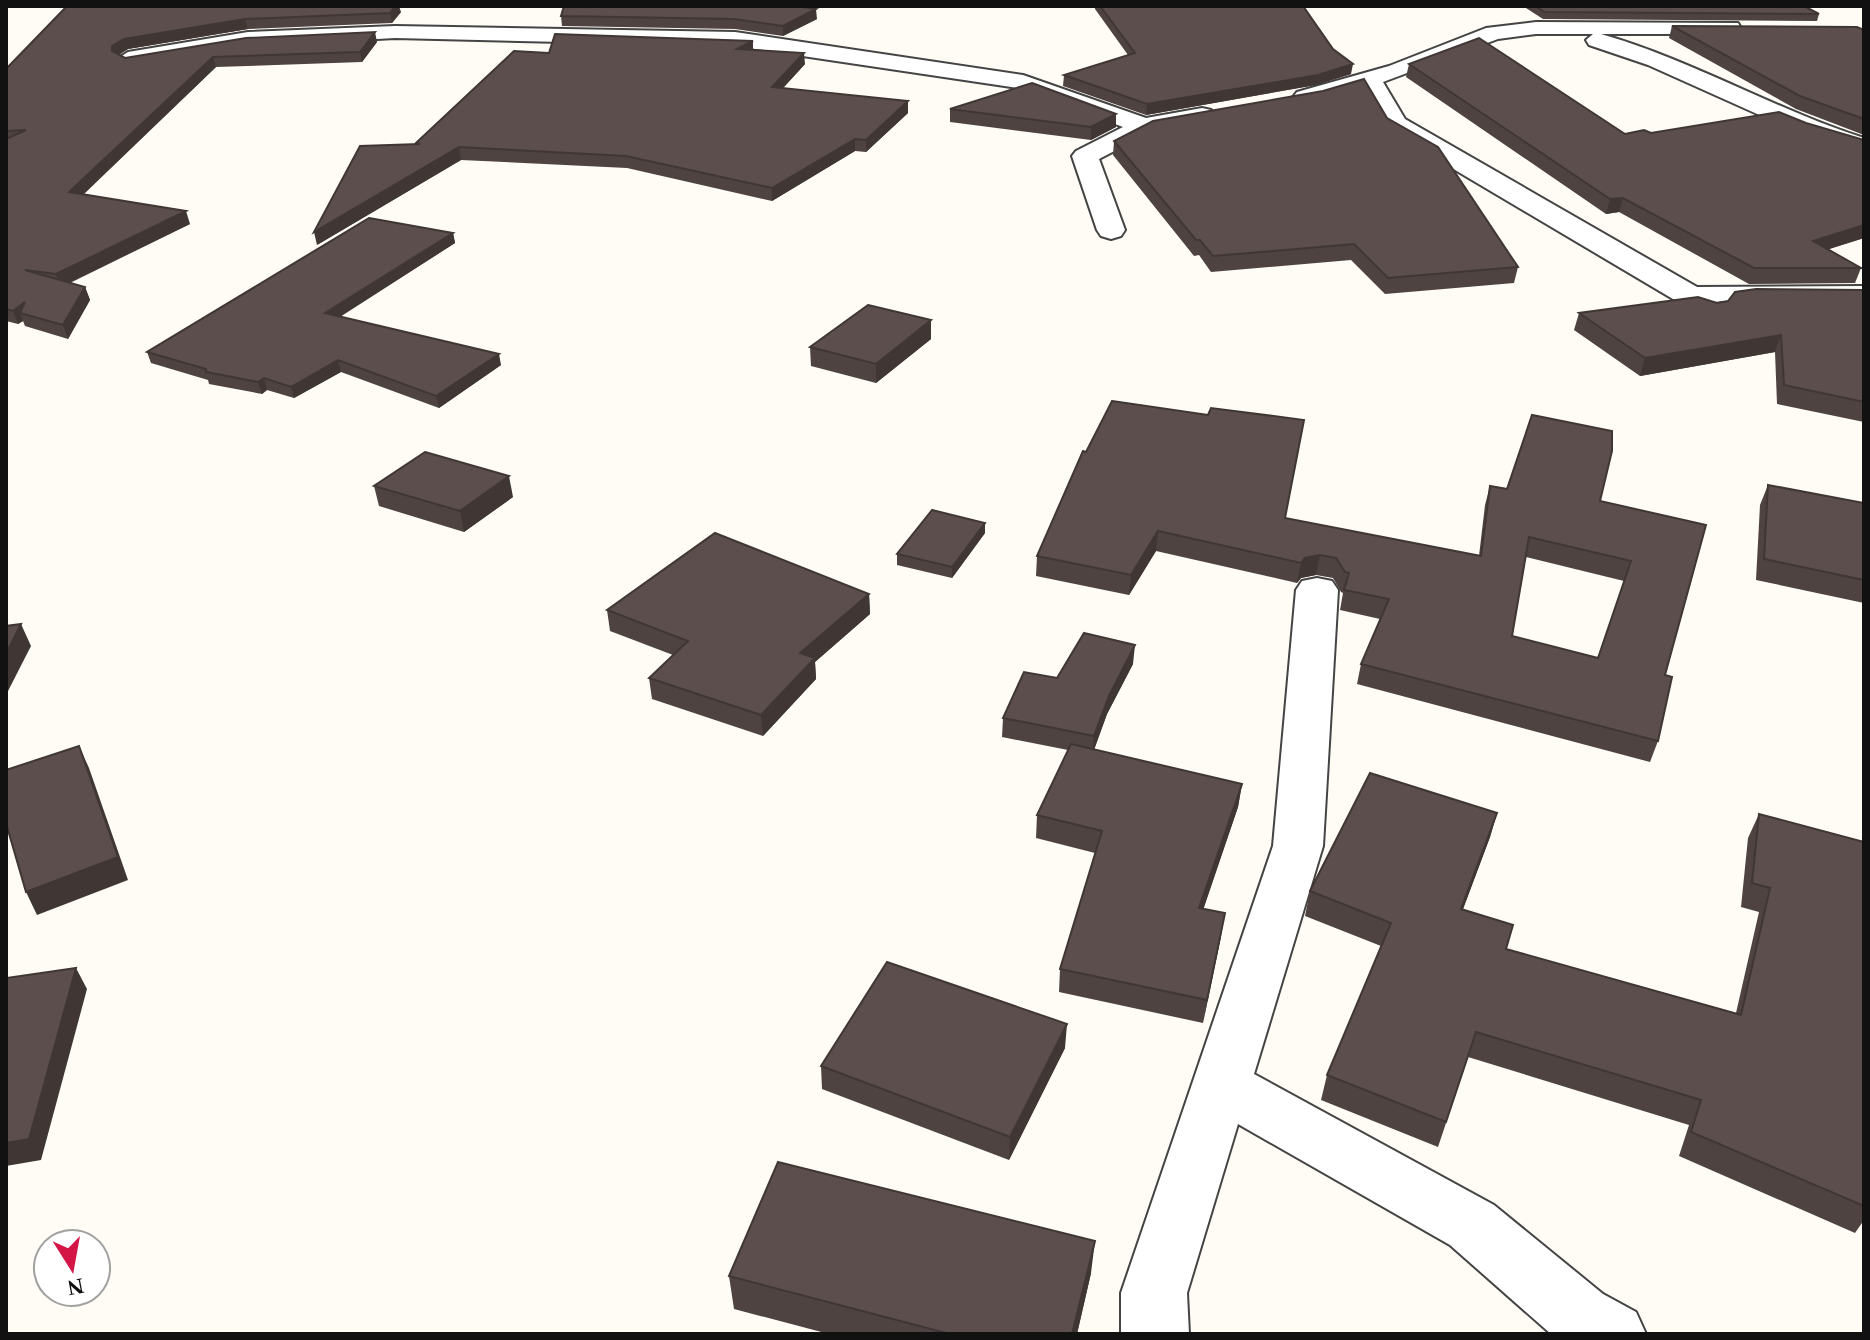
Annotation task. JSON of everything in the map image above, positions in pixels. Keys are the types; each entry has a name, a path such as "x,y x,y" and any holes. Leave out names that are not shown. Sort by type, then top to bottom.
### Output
{"street":[{"path":"395,32 432,7"},
{"path":"1276,102 1370,80 1494,33 1565,29 1749,29"},
{"path":"1565,29 1656,60 1811,129 1864,146"},
{"path":"128,59 248,39 395,32 735,39 1023,82 1144,126"},
{"path":"1370,80 1395,124 1711,308 1706,294 1864,295"},
{"path":"1111,230 1085,156 1144,126 1217,113"},
{"path":"1155,1334 1154,1293 1298,846 1317,590"},
{"path":"1221,1085 1472,1225 1579,1316 1612,1334"}],"building":[{"path":"67,6 395,6 390,13 245,19 124,39 112,46 112,51 125,58 246,38 375,32 360,52 213,57 69,192 186,211 56,274 25,270 85,287 63,325 20,313 25,302 13,311 6,309 6,139 26,130 6,131 6,69"},
{"path":"564,6 796,6 816,9 783,26 734,19 561,16"},
{"path":"1100,6 1303,6 1333,49 1353,64 1318,75 1147,104 1064,75 1135,53"},
{"path":"1535,6 1804,6 1819,14 1545,12"},
{"path":"1672,26 1857,27 1864,30 1864,119 1800,96"},
{"path":"555,34 753,41 737,49 804,53 772,87 908,101 866,140 855,139 772,188 626,156 459,147 314,232 360,146 420,144 416,143 514,51 549,53"},
{"path":"1479,38 1625,134 1644,130 1651,133 1779,112 1864,140 1864,225 1813,241 1861,268 1754,268 1623,198 1610,199 1409,64"},
{"path":"1364,79 1387,118 1438,147 1518,267 1388,278 1354,244 1213,256 1200,240 1196,240 1114,141 1153,121 1323,91"},
{"path":"1032,83 1116,114 1091,127 950,109"},
{"path":"369,218 453,233 325,313 499,354 436,396 338,360 291,387 264,378 258,382 206,372 206,369 147,352"},
{"path":"1756,289 1864,290 1864,402 1784,385 1781,335 1645,358 1579,313 1698,297 1717,303 1728,301 1735,292"},
{"path":"868,305 931,320 876,364 810,347"},
{"path":"1112,401 1208,415 1211,408 1304,420 1285,518 1481,556 1490,486 1507,489 1532,415 1612,431 1612,451 1600,501 1706,525 1665,675 1672,677 1658,741 1361,664 1389,599 1344,590 1349,573 1336,558 1320,555 1305,558 1301,563 1158,531 1131,575 1037,556 1083,451 1086,452","holes":["1529,537 1631,561 1598,658 1512,636"]},
{"path":"425,452 509,476 460,511 374,486"},
{"path":"1768,485 1864,503 1864,580 1764,559"},
{"path":"932,510 985,523 952,567 897,554"},
{"path":"715,533 869,594 800,653 815,658 761,715 649,678 688,641 607,610"},
{"path":"21,624 6,654 6,626"},
{"path":"1084,633 1135,645 1109,696 1094,736 1003,718 1024,672 1057,678"},
{"path":"1071,744 1242,784 1199,908 1225,913 1207,1000 1060,969 1102,831 1037,815"},
{"path":"79,746 118,857 26,892 6,823 6,770"},
{"path":"1370,773 1497,813 1461,909 1513,925 1506,949 1741,1015 1770,888 1752,883 1759,814 1864,842 1864,1206 1691,1132 1701,1100 1476,1032 1446,1122 1327,1075 1391,923 1310,891"},
{"path":"887,962 1067,1024 1010,1137 821,1066"},
{"path":"76,968 29,1139 6,1143 6,978"},
{"path":"778,1162 1095,1241 1072,1334 950,1334 729,1276"}]}
